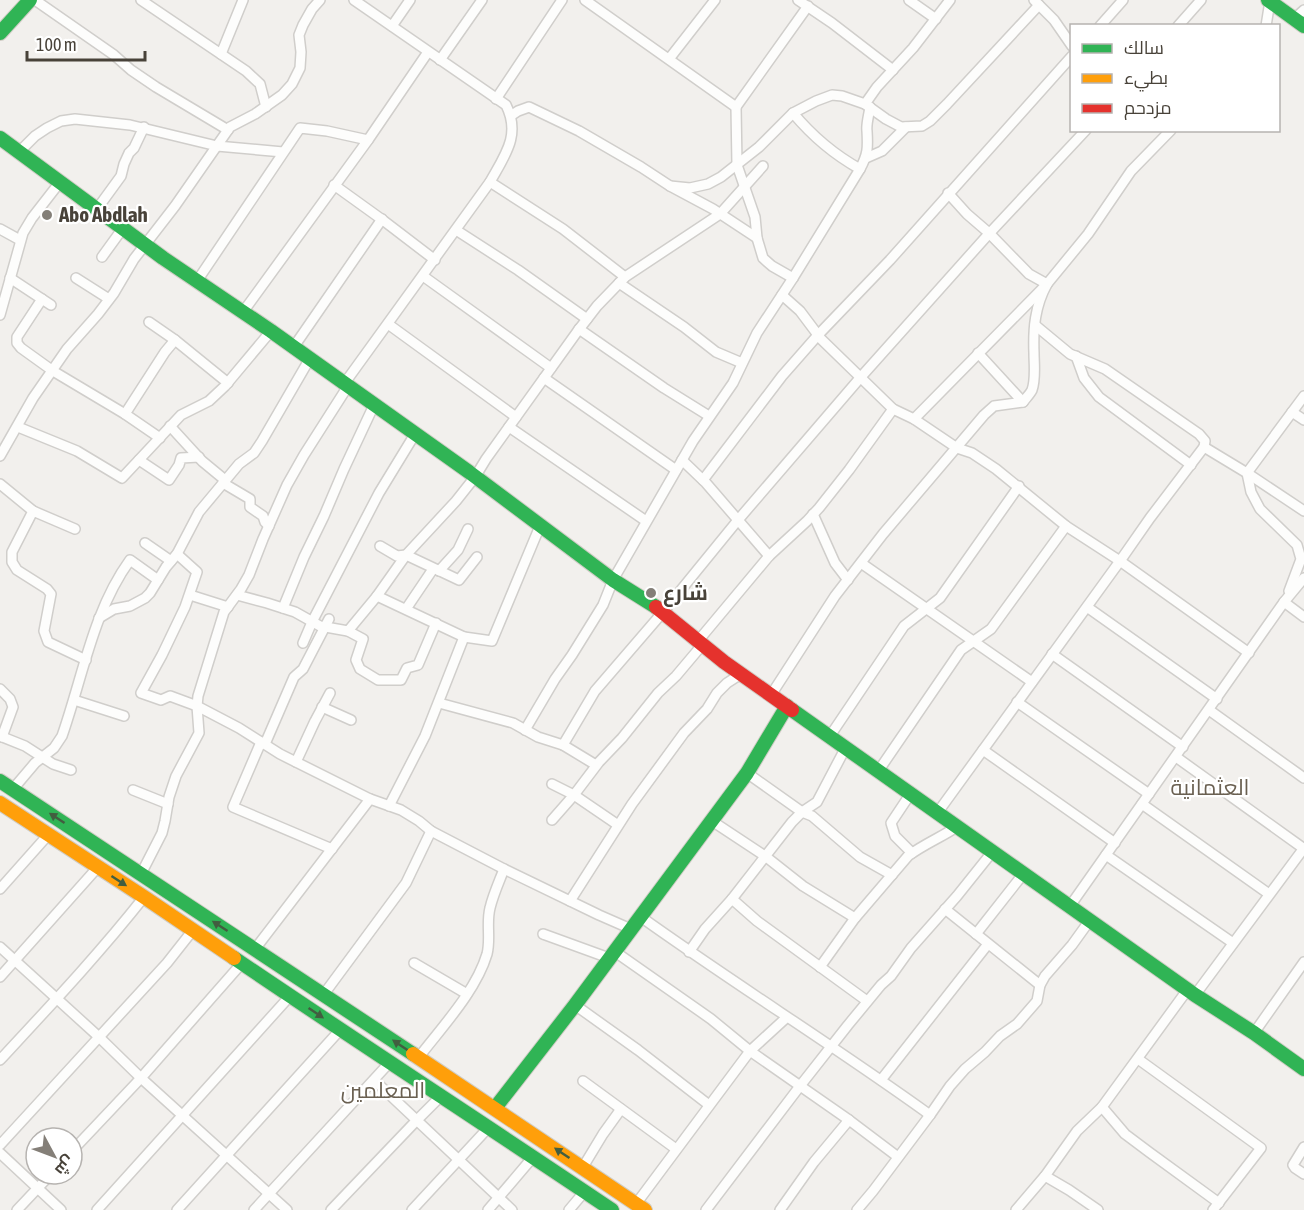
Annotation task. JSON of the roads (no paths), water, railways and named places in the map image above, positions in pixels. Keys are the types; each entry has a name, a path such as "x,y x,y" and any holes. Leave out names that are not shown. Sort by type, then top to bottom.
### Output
{"street":[{"path":"0,33 30,0"},
{"path":"35,0 156,87 228,130"},
{"path":"141,0 246,71 260,84 266,106"},
{"path":"220,54 243,0"},
{"path":"0,456 33,398 67,349 109,299 134,259 230,127 255,114 282,95 292,84 300,68 299,35 312,9 320,0"},
{"path":"141,874 162,832 176,776 199,733 196,706 198,696 224,612 249,575 287,485 346,385 490,182 509,148 513,130 512,116 506,105 354,0"},
{"path":"392,26 410,0"},
{"path":"440,60 482,0"},
{"path":"496,99 562,0"},
{"path":"585,0 736,107"},
{"path":"669,59 715,0"},
{"path":"798,0 893,70"},
{"path":"909,0 936,19"},
{"path":"525,730 603,605 613,580 676,470 733,383 757,333 860,169 868,148 867,106 877,87 913,48 950,0"},
{"path":"1102,24 1123,0"},
{"path":"1180,24 1201,0"},
{"path":"1266,24 1269,1 1301,18"},
{"path":"670,186 690,188 708,184 721,177 759,147 793,113 816,101 832,96 842,96 867,106 901,128 922,126 930,121 1037,2 1054,20 1070,44"},
{"path":"793,278 763,258 757,238 755,217 737,165 736,107 808,6"},
{"path":"243,312 368,140 428,51"},
{"path":"703,480 783,376 818,335 874,277 1070,57"},
{"path":"512,116 529,107 579,131 757,238"},
{"path":"793,113 816,139 860,169"},
{"path":"19,152 35,136 62,121 75,119 144,128 217,146 283,152"},
{"path":"866,158 882,151 906,127"},
{"path":"97,209 122,176 129,153 144,128"},
{"path":"197,281 300,128 368,140"},
{"path":"563,745 595,691 738,520 989,233 1084,132"},
{"path":"914,419 1047,284 1088,234 1131,171 1164,133"},
{"path":"0,138 146,245 475,477 613,580 663,612 741,674 1303,1068"},
{"path":"348,631 377,596 406,555 475,477 587,319 622,280 720,214 763,166"},
{"path":"0,315 23,233 60,182"},
{"path":"490,182 563,229 622,280 716,352 742,363"},
{"path":"334,185 435,260"},
{"path":"948,193 1029,274 1047,284"},
{"path":"293,348 382,219"},
{"path":"102,257 123,228"},
{"path":"0,229 20,240"},
{"path":"456,230 587,319"},
{"path":"423,276 551,368"},
{"path":"10,278 51,305"},
{"path":"76,278 109,299"},
{"path":"771,695 848,580 883,534 984,415 994,406 1023,402 1032,390 1035,325 1039,299 1047,284"},
{"path":"782,295 800,311 818,335 893,409 914,419 957,448 972,453 996,469 1066,526 1120,561 1249,653"},
{"path":"42,299 17,337 17,343 21,348 53,371 160,438"},
{"path":"149,322 228,383"},
{"path":"388,324 516,417"},
{"path":"938,812 1150,518 1204,447 1205,441 1199,434 1105,369 1070,354 1035,325"},
{"path":"579,329 664,388 710,416"},
{"path":"18,427 77,451 122,478 181,416 208,401 228,383 271,332"},
{"path":"125,414 175,340"},
{"path":"978,353 1023,402"},
{"path":"1076,356 1084,378 1099,397 1191,465"},
{"path":"99,618 114,609 130,606 145,598 174,558 200,512 239,464 254,453 309,360"},
{"path":"544,378 676,470"},
{"path":"1284,602 1301,559 1297,545 1260,509 1251,492 1247,473 1304,396"},
{"path":"284,608 304,557 374,405"},
{"path":"552,820 658,693 676,676 700,642 769,556 813,514 849,470 893,409"},
{"path":"1292,412 1304,420"},
{"path":"170,426 224,482 250,499 250,507 263,516 268,526"},
{"path":"509,426 646,521"},
{"path":"303,643 379,493 415,434"},
{"path":"1204,447 1304,511"},
{"path":"139,460 169,480 181,458 199,457"},
{"path":"682,460 703,480 769,556"},
{"path":"0,484 33,511 75,529"},
{"path":"830,736 904,626 940,598 1019,486"},
{"path":"33,511 12,552 12,561 17,570 47,588 51,594 44,631 48,642 86,660"},
{"path":"813,514 835,563 848,580"},
{"path":"377,596 464,637 492,640 540,526"},
{"path":"879,770 961,650 991,629 1066,526"},
{"path":"406,609 436,570 458,550 468,529"},
{"path":"145,543 197,572 185,607 141,693 161,700 170,696 196,706 239,728 296,762 370,799 401,810 431,831 504,869 631,928"},
{"path":"380,546 397,555 406,555 459,580 477,557"},
{"path":"13,789 41,757 54,748 62,736 99,618 118,577 130,560 158,580"},
{"path":"861,563 1032,682"},
{"path":"1070,906 1284,602 1304,578"},
{"path":"190,595 228,607"},
{"path":"237,595 284,608 312,622 327,623 363,639 356,660 360,669 378,680 401,680 407,668 418,666 436,623"},
{"path":"1284,602 1304,617"},
{"path":"1087,607 1217,699"},
{"path":"327,623 303,669 294,677 233,807 332,849"},
{"path":"389,806 425,736 464,637"},
{"path":"1053,654 1183,747"},
{"path":"570,901 632,804 684,733 707,709 717,693 741,674"},
{"path":"0,689 10,699 13,706 1,737 25,746 53,764 71,770"},
{"path":"296,762 330,693"},
{"path":"74,700 124,716"},
{"path":"1017,702 1149,794"},
{"path":"439,703 513,723 538,737 563,745 596,765"},
{"path":"495,1108 747,773 787,706"},
{"path":"322,707 351,720"},
{"path":"1209,710 1304,778"},
{"path":"689,952 792,822 817,802 846,747"},
{"path":"983,750 1114,843"},
{"path":"1016,1210 1045,1176 1077,1131 1102,1107 1302,853 1176,757"},
{"path":"747,773 802,812 812,816 860,856 892,875"},
{"path":"0,781 324,994 641,1207 676,1149 750,1051 786,1017"},
{"path":"552,784 574,795 618,825"},
{"path":"134,790 168,804"},
{"path":"911,793 891,823 895,837 912,853"},
{"path":"255,949 370,799"},
{"path":"0,803 606,1206 611,1187"},
{"path":"1142,804 1269,894"},
{"path":"712,821 765,856 803,886 855,918"},
{"path":"820,967 855,918 908,856 958,826"},
{"path":"324,994 406,883 431,831"},
{"path":"0,889 48,835"},
{"path":"706,1210 867,1001 891,976 911,948 993,851"},
{"path":"1106,855 1233,943"},
{"path":"0,977 98,867"},
{"path":"419,1058 467,994 486,957 489,943 489,910 504,869"},
{"path":"976,934 1024,873"},
{"path":"0,1060 56,1000 144,897"},
{"path":"170,914 180,899"},
{"path":"732,899 757,921 867,1001"},
{"path":"945,909 1041,985"},
{"path":"640,917 930,1115"},
{"path":"857,1210 950,1086 965,1069 1000,1036 1017,1024 1038,1002 1045,976 1090,920"},
{"path":"0,1145 167,963 193,930"},
{"path":"543,934 612,954 711,1019 750,1051 898,1157"},
{"path":"881,1080 988,944"},
{"path":"0,947 287,1210"},
{"path":"1254,1033 1304,962"},
{"path":"84,1138 141,1078 242,963"},
{"path":"414,963 467,994"},
{"path":"97,1210 290,996"},
{"path":"574,1005 638,1050 709,1105"},
{"path":"177,1210 340,1030"},
{"path":"1102,1107 1125,1134 1216,1206 1262,1148 1138,1059"},
{"path":"254,1210 390,1062"},
{"path":"374,1080 512,1210"},
{"path":"583,1081 676,1149"},
{"path":"331,1210 441,1096"},
{"path":"583,1167 621,1109"},
{"path":"780,1210 814,1162 849,1120"},
{"path":"412,1210 489,1127"},
{"path":"1304,1147 1293,1164 1304,1174"},
{"path":"0,1153 61,1210"},
{"path":"488,1210 533,1157"},
{"path":"1045,1176 1098,1210"},
{"path":"17,1210 37,1188"},
{"path":"569,1210 585,1191"}],"place":[{"name":"Abo Abdlah","path":"47,215"},
{"name":"شارع","path":"651,593"}],"district":[{"name":"العثمانية","path":"1210,787"},
{"name":"المعلمين","path":"383,1090"}]}
